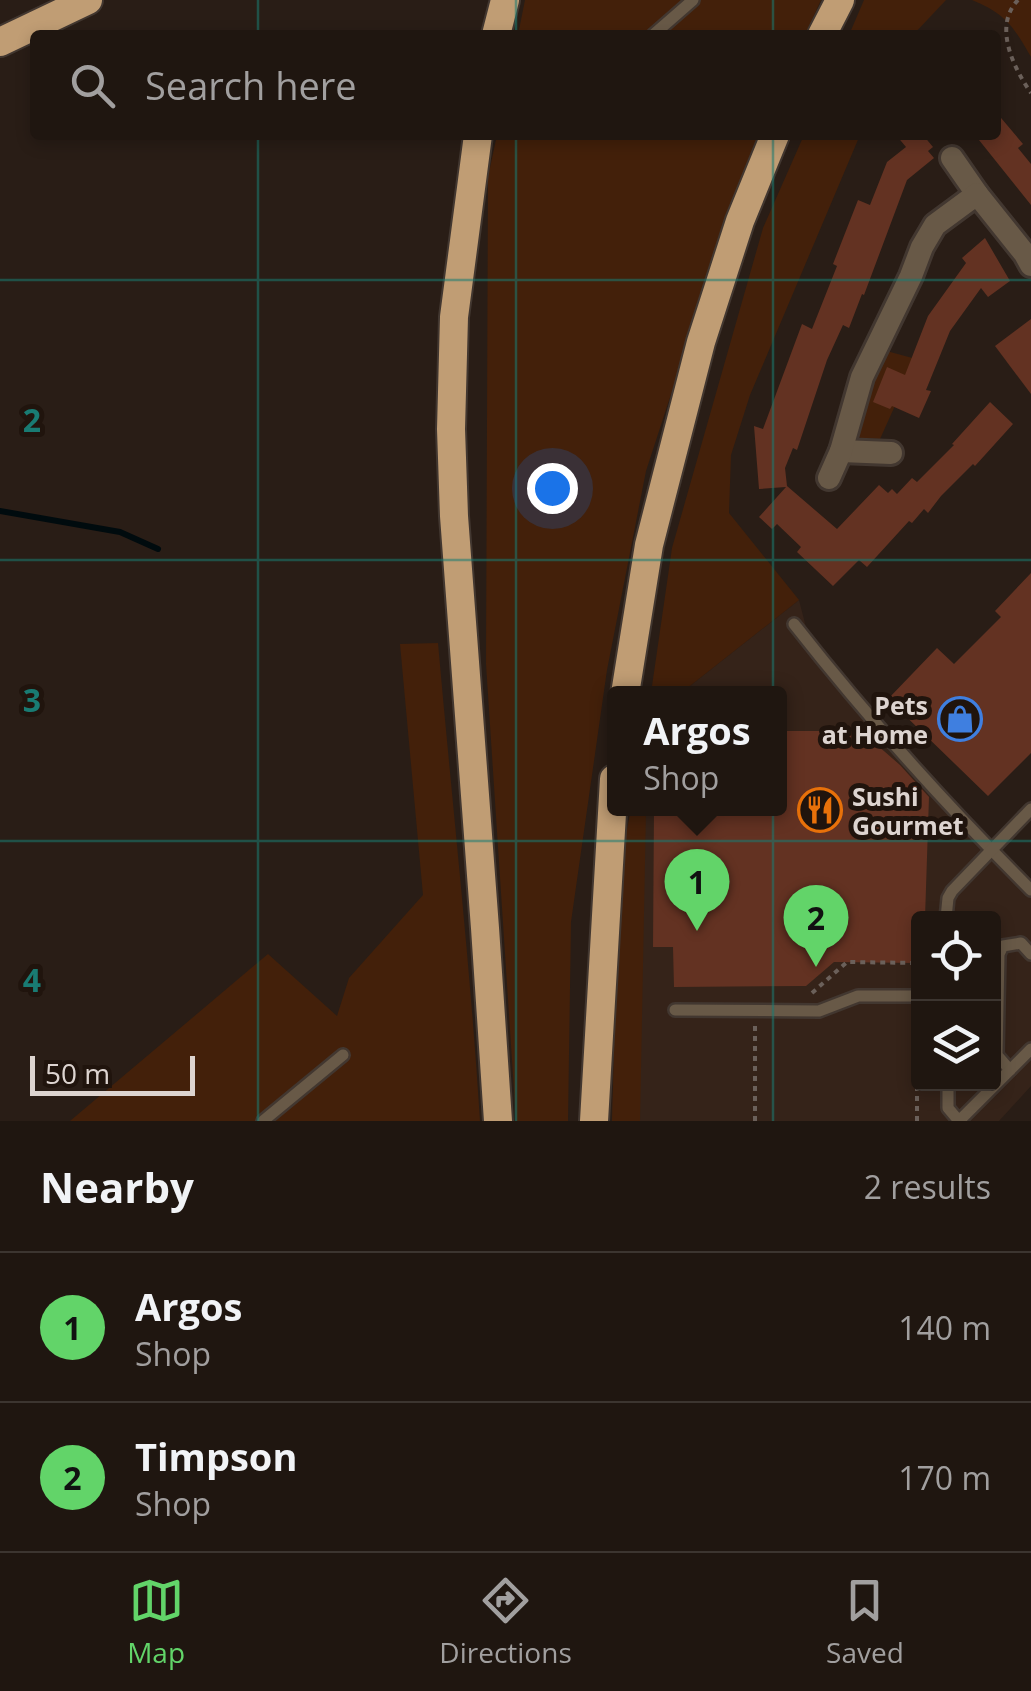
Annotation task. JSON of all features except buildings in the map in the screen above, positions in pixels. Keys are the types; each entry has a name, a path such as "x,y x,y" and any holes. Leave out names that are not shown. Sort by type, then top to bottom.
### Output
{"highway":[{"path":"0,42 88,0"},
{"path":"497,30 506,0"},
{"path":"825,30 840,0"},
{"path":"626,684 649,545 702,342 740,221 773,140"},
{"path":"476,147 454,316 451,429 458,587 498,1121"},
{"path":"594,1121 612,816"}],"street":[{"path":"952,158 1031,265"},
{"path":"829,478 842,451 862,377 922,246 935,225 977,194"},
{"path":"842,451 890,453"}],"lane":[{"path":"658,30 693,0"},
{"path":"794,624 846,690 1031,890"},
{"path":"947,911 952,890 1031,810"},
{"path":"1001,950 1003,946 1021,943 1031,954"},
{"path":"675,1010 819,1011 858,996 911,996"},
{"path":"996,1001 997,1055 1010,1070"},
{"path":"1001,1079 1031,1049"},
{"path":"264,1121 343,1055"},
{"path":"948,1091 948,1108 959,1121 989,1091"}],"path":[{"path":"1018,0 1004,27 1011,53 1031,93"},
{"path":"755,1121 756,1010"}],"shaded area":[{"path":"525,0 821,0 807,30 519,30"},
{"path":"864,0 946,0 918,30 851,30"},
{"path":"972,0 1031,0 1031,57 1008,22"},
{"path":"496,140 757,140 646,471 607,670 571,922 568,1121 516,1121 486,664 488,177"},
{"path":"802,140 858,140 750,395 731,455 729,513 799,600 690,686 652,686 672,548 763,228"},
{"path":"883,350 916,359 880,439 861,438 854,435"},
{"path":"799,600 808,635 1031,893 1031,1086 999,1121 612,1121 617,952 630,816 787,816 787,686 690,686"},
{"path":"438,643 480,1121 70,1121 268,954 337,1016 349,978 423,895 400,644"},
{"path":"630,816 646,816 640,1121 612,1121 617,952"}],"waterway":[{"path":"0,511 120,532 158,549"}],"place":[{"name":"Pets at Home","path":"960,719"},
{"name":"Sushi Gourmet","path":"820,810"},
{"name":"Argos","path":"697,931"},
{"name":"Timpson","path":"816,967"}]}
